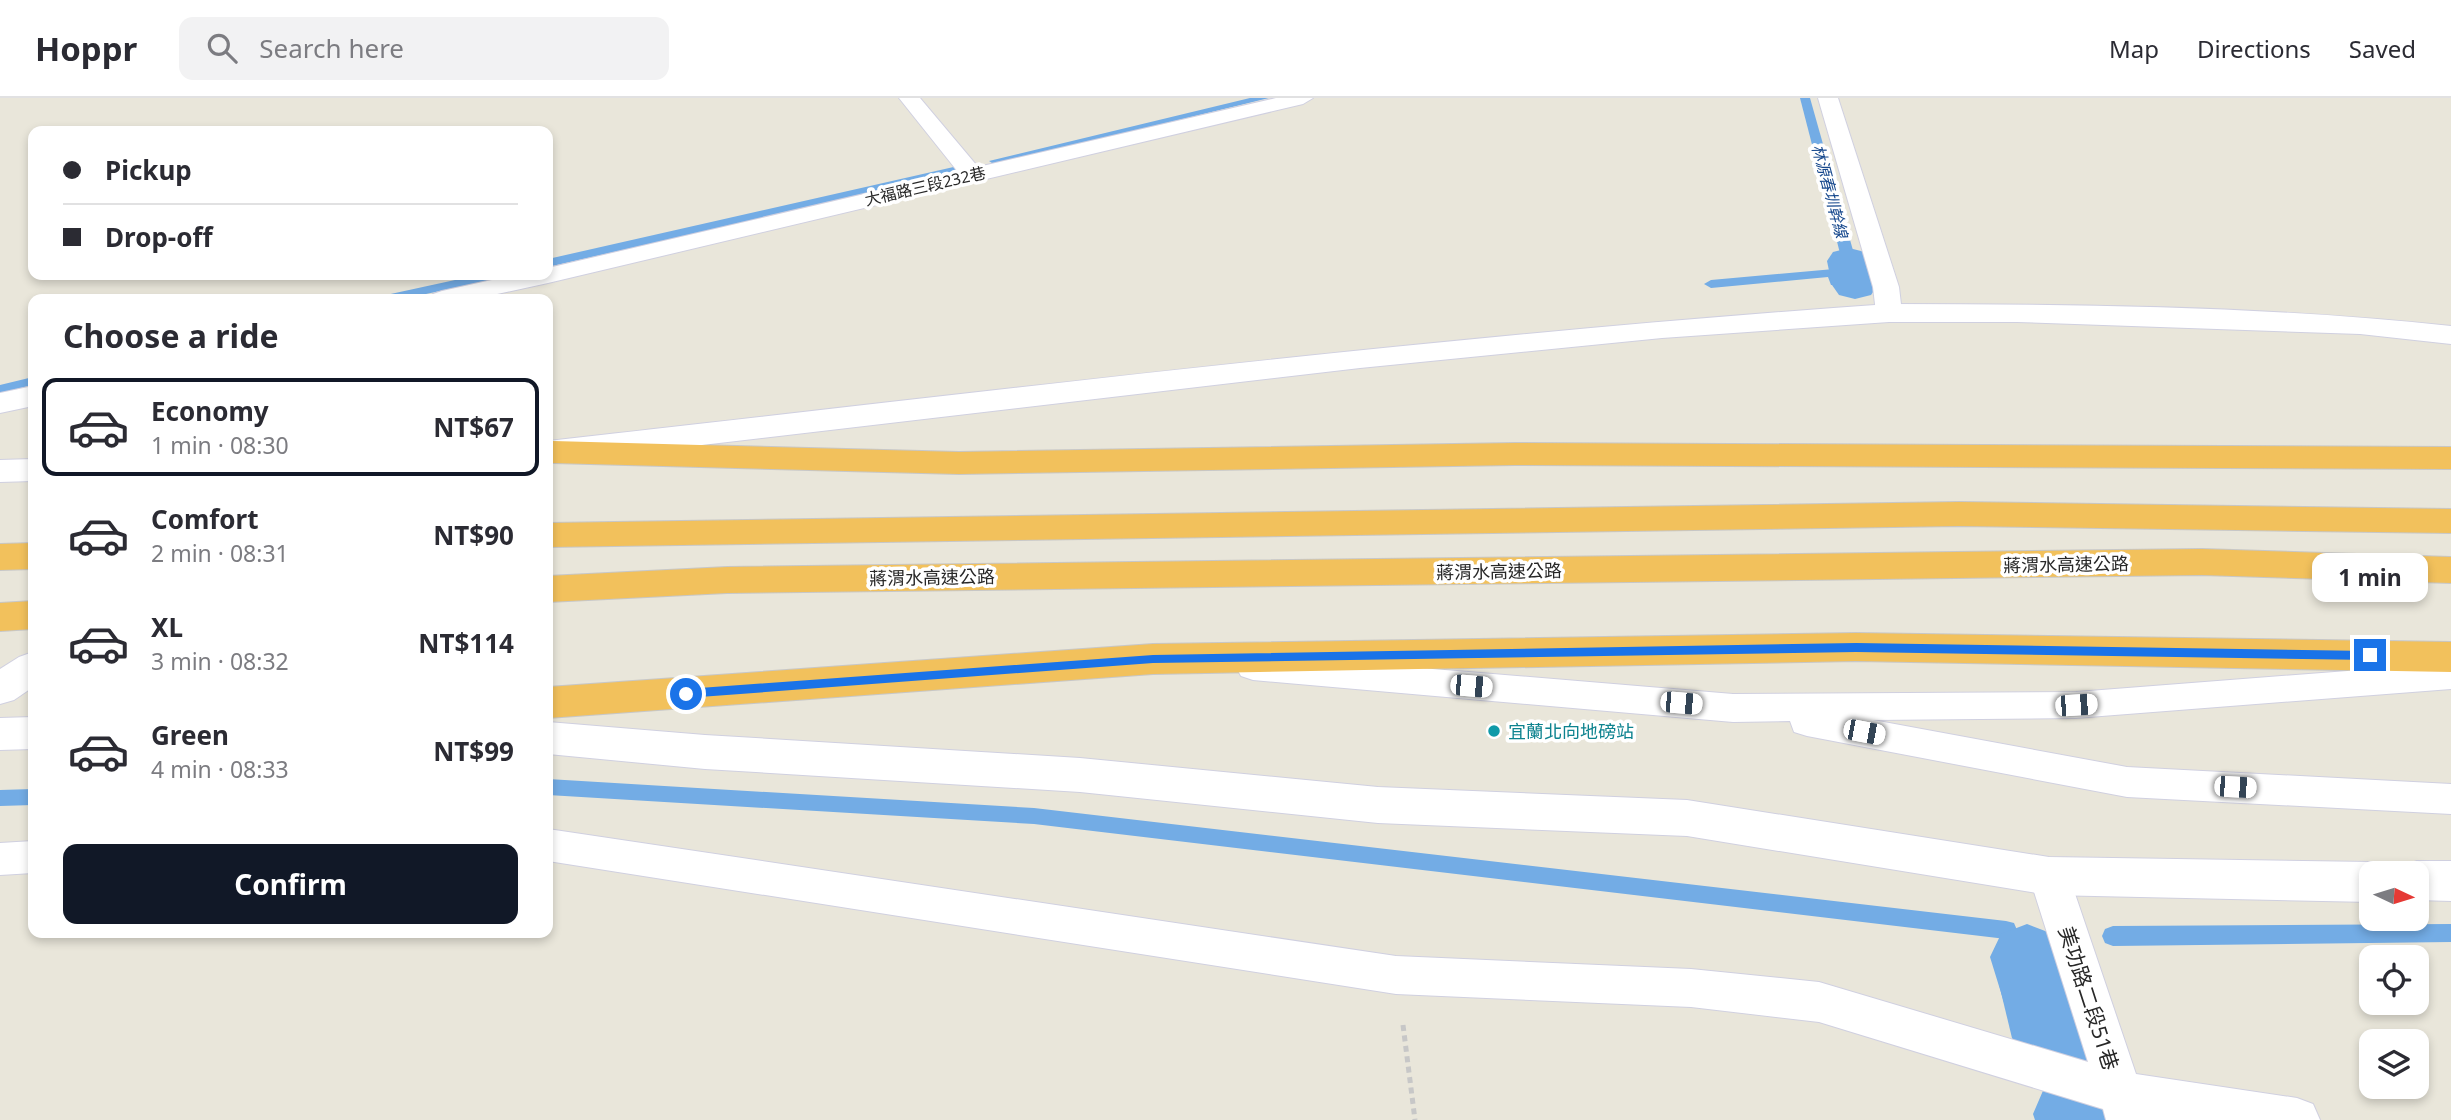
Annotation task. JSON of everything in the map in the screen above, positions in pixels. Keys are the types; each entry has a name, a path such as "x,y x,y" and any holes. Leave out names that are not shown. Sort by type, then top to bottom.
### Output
{"highway":[{"path":"553,452 959,463 1515,454 2451,458"},
{"path":"553,535 1959,514 2451,522"},
{"path":"0,557 28,556"},
{"name":"蔣渭水高速公路","path":"553,589 727,580 2202,562 2451,570"},
{"path":"0,617 28,615"},
{"path":"553,703 1153,659 1856,647 2451,657"}],"main road":[{"path":"553,452 1360,359 1662,329 1889,313 2017,313 2360,325 2451,335"},
{"path":"0,403 28,397"},
{"path":"0,471 28,470"},
{"path":"0,689 28,670"},
{"path":"0,734 28,733"},
{"path":"553,738 705,752 1080,775 1378,805 1687,818 2049,876 2359,882"},
{"path":"2429,881 2451,881"}],"lane":[{"path":"909,98 972,176"},
{"name":"大福路三段232巷","path":"553,274 1303,98"},
{"path":"1828,98 1886,286 1889,313"},
{"name":"大福路三段232巷","path":"464,294 525,280"},
{"path":"1153,659 1733,708 2076,705 2451,676"},
{"path":"1733,708 2127,782 2451,799"},
{"path":"553,846 1396,975 1691,988 1819,1002 2125,1106 2297,1120"},
{"path":"0,859 28,857"},
{"name":"美功路二段51巷","path":"2049,876 2125,1106"}],"path":[{"path":"1396,975 1415,1120"}],"waterway":[{"path":"995,161 1264,98"},
{"name":"林源春圳幹線","path":"1805,98 1849,261"},
{"path":"553,262 958,170"},
{"name":"林源春圳幹線","path":"1849,261 1855,285"},
{"path":"1711,284 1834,273 1836,282"},
{"path":"409,294 472,280"},
{"path":"0,389 28,382"},
{"path":"553,787 1034,816 2006,930"},
{"path":"0,798 28,797"},
{"path":"2113,936 2451,933"},
{"path":"2003,955 2024,1038"},
{"name":"林源春圳幹線","path":"2027,957 2058,1051"},
{"name":"林源春圳幹線","path":"2074,1114 2076,1120"}],"place":[{"name":"宜蘭北向地磅站","path":"1494,731"}],"route":[{"path":"686,694 1153,659 1856,647 2370,655"}]}
